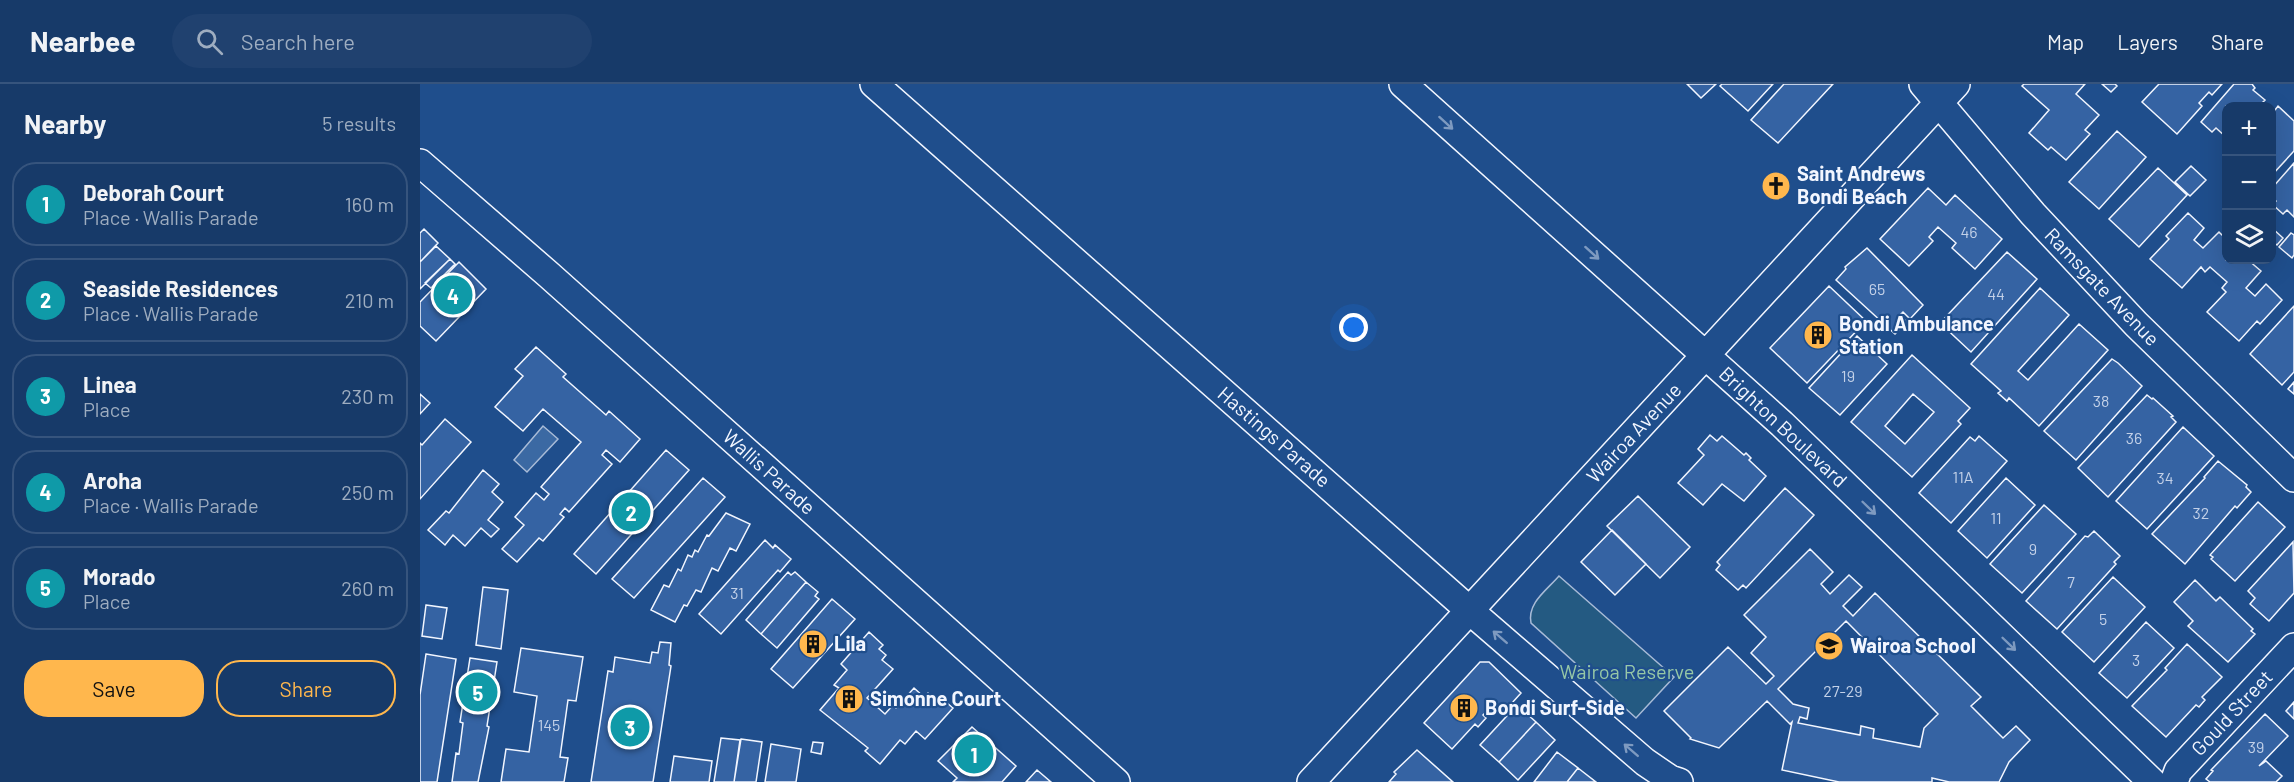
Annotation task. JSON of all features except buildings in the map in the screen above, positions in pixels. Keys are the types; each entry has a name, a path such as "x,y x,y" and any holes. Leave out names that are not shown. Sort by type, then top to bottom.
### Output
{"street":[{"name":"Hastings Parade","path":"874,84 1469,610 1645,762 1679,782"},
{"name":"Brighton Boulevard","path":"1403,84 1782,424 2152,782"},
{"name":"Wairoa Avenue","path":"1311,782 1707,355 1939,90"},
{"name":"Ramsgate Avenue","path":"1939,90 2033,214 2136,324 2294,478"},
{"name":"Wallis Parade","path":"420,163 549,275 1116,782"},
{"name":"Gould Street","path":"2174,782 2178,771 2294,647"}],"green space":[{"name":"Wairoa Reserve","path":"1559,576 1674,677 1636,718 1531,623 1535,603"}],"shaded area":[{"path":"543,426 558,439 527,472 514,460"}],"place":[{"name":"Saint Andrews Bondi Beach","path":"1776,186"},
{"name":"Aroha","path":"453,295"},
{"name":"Bondi Ambulance Station","path":"1818,335"},
{"name":"Seaside Residences","path":"631,512"},
{"name":"Lila","path":"813,644"},
{"name":"Wairoa School","path":"1829,646"},
{"name":"Morado","path":"478,692"},
{"name":"Simonne Court","path":"849,699"},
{"name":"Bondi Surf-Side","path":"1464,708"},
{"name":"Linea","path":"630,727"},
{"name":"Deborah Court","path":"974,754"}]}
